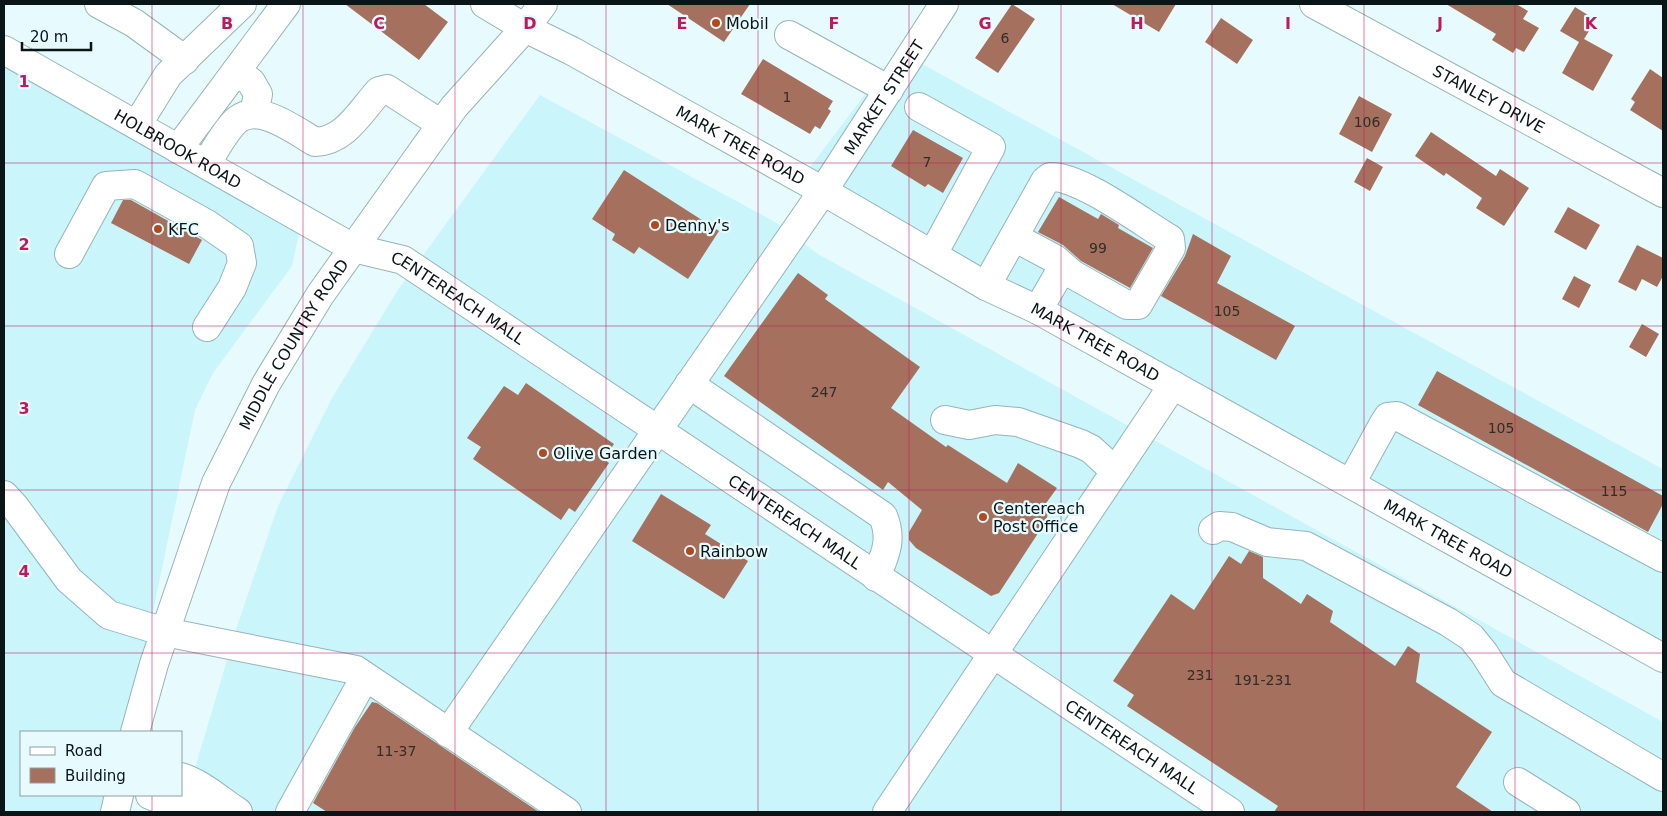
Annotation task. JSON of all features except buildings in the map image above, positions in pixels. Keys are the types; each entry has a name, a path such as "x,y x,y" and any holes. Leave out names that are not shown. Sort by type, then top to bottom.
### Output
{"street":[{"path":"99,4 134,23 184,60"},
{"path":"137,125 168,75 241,4"},
{"path":"178,149 286,4"},
{"name":"MARK TREE ROAD","path":"485,4 525,28 572,51 823,191 986,286 1038,310 1351,483 1660,649"},
{"name":"MIDDLE COUNTRY ROAD","path":"135,731 154,664 216,483 266,384 320,295 454,106 525,28 543,4"},
{"name":"MARKET STREET","path":"448,732 823,191 944,4"},
{"name":"STANLEY DRIVE","path":"1314,4 1663,193"},
{"path":"789,35 889,90"},
{"name":"HOLBROOK ROAD","path":"4,50 353,248"},
{"path":"236,72 251,82 258,94 254,114"},
{"path":"206,164 237,119 254,114 276,120 315,142 324,142 343,133 378,91 386,89 441,124"},
{"path":"919,107 991,147 933,254"},
{"path":"986,286 1045,181 1050,176 1070,179 1170,240 1171,248 1138,305 1135,307 1127,305 1072,274 1061,270 1038,310"},
{"path":"69,254 106,186 136,184 207,224 239,246 242,262 232,288 207,328"},
{"path":"1014,237 1055,259 1072,274"},
{"name":"CENTEREACH MALL","path":"353,248 404,260 993,656 1230,812"},
{"path":"690,384 883,516 888,526 889,545 876,577"},
{"path":"887,812 1173,385"},
{"path":"1351,483 1382,425 1388,417 1397,416 1663,558"},
{"path":"945,420 969,424 995,420 1018,422 1091,449 1115,471"},
{"path":"4,496 15,507 68,580 109,615 165,632 356,670 567,812"},
{"path":"1213,530 1219,526 1232,527 1267,542 1306,546 1448,622 1470,637 1484,653 1503,683 1663,777"},
{"path":"290,812 365,677"},
{"path":"182,777 197,782 225,807"},
{"path":"1518,782 1566,812"},
{"path":"115,812 119,796"},
{"path":"152,796 164,801 225,807"}],"shaded area":[{"path":"900,48 924,65 1663,469 1663,658 801,179"},
{"path":"4,52 302,220 292,266 213,373 195,410 128,731 20,731 20,796 115,796 111,812 4,812"},
{"path":"540,95 775,222 818,254 1663,722 1663,812 182,812 238,623 278,506 332,398 397,291"}],"place":[{"name":"Mobil","path":"716,23"},
{"name":"Denny's","path":"655,225"},
{"name":"KFC","path":"158,229"},
{"name":"Olive Garden","path":"543,453"},
{"name":"Centereach Post Office","path":"983,517"},
{"name":"Rainbow","path":"690,551"}]}
